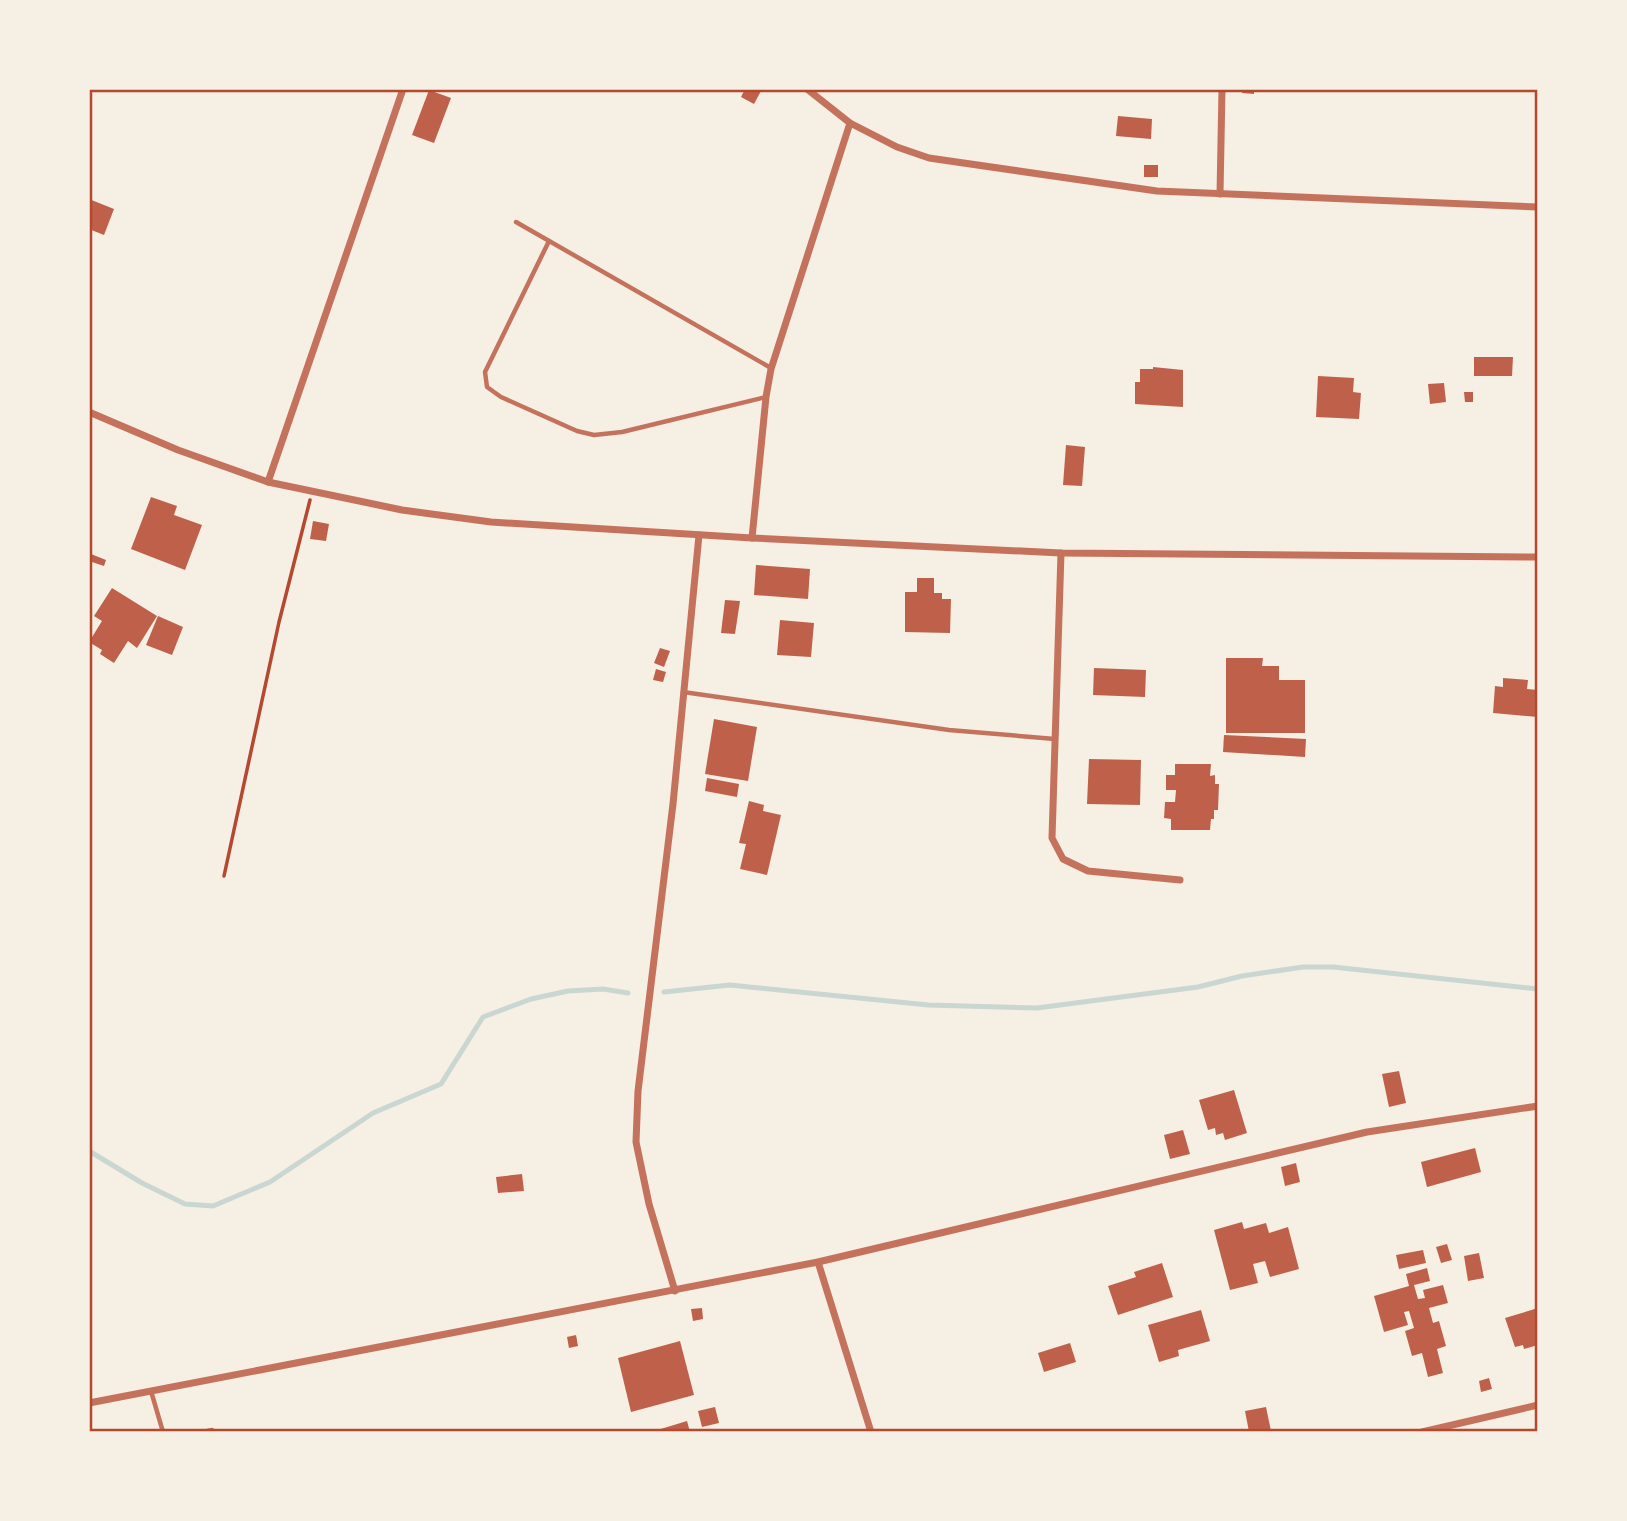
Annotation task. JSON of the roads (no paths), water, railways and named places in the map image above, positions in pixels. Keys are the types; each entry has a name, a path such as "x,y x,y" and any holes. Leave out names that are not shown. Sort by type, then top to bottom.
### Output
{"street":[{"path":"268,482 403,89"},
{"path":"807,89 850,123 897,147 929,158 1157,191 1538,207"},
{"path":"1220,194 1222,89"},
{"path":"752,538 771,369 850,123"},
{"path":"89,412 178,450 268,482 402,510 491,522 1061,553 1538,557"},
{"path":"676,1291 649,1204 636,1142 638,1091 673,804 699,535"},
{"path":"1061,553 1052,838 1063,859 1088,871 1180,880"},
{"path":"89,1403 818,1262 1367,1132 1538,1106"},
{"path":"818,1262 871,1432"},
{"path":"1422,1432 1538,1405"}],"lane":[{"path":"516,222 771,369"},
{"path":"549,241 485,372 487,387 501,397 577,431 594,435 622,432 766,397"},
{"path":"684,692 949,730 1055,739"},
{"path":"151,1391 163,1432"},
{"path":"203,1432 212,1430"}],"waterway":[{"path":"664,992 730,985 928,1005 1037,1008 1198,987 1242,976 1303,967 1333,967 1538,989"},
{"path":"89,1151 142,1183 185,1204 213,1206 270,1182 373,1113 441,1084 483,1017 531,999 568,991 603,989 628,993"}]}
